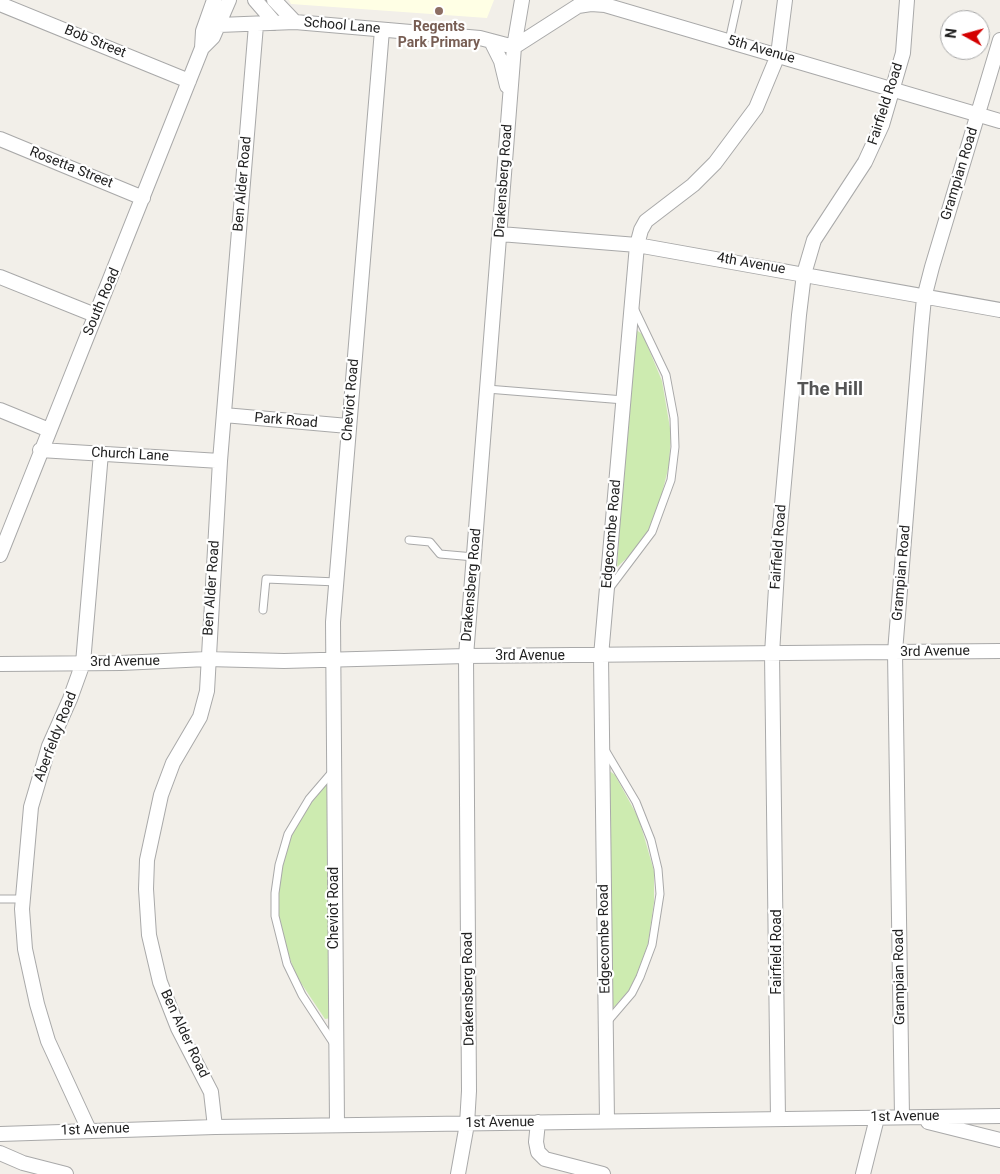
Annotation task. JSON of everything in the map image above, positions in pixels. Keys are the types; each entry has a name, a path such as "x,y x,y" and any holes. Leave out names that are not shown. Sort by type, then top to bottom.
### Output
{"street":[{"name":"South Road","path":"1,550 202,48 203,31 214,0"},
{"name":"South Road","path":"202,48 213,37 229,0"},
{"path":"255,0 275,23"},
{"name":"School Lane","path":"274,0 295,22"},
{"name":"Drakensberg Road","path":"458,1174 467,1124 470,1054 466,656 514,47 522,35 522,0"},
{"name":"Edgecombe Road","path":"607,1121 601,656 637,245 641,230 646,221 693,185 715,163 756,108 778,55 785,0"},
{"name":"Fairfield Road","path":"778,1118 772,654 779,538 804,274 814,240 865,162 882,125 903,53 907,0"},
{"name":"5th Avenue","path":"522,35 578,6 601,2 1000,120"},
{"name":"Bob Street","path":"0,4 189,81"},
{"name":"School Lane","path":"219,25 295,22 485,39 514,47"},
{"name":"Ben Alder Road","path":"215,1127 211,1092 178,1028 160,982 149,935 146,889 147,860 161,795 173,763 205,704 220,461 256,25"},
{"name":"Cheviot Road","path":"337,1125 332,659 348,426 382,30"},
{"name":"School Lane","path":"485,39 522,35"},
{"path":"485,39 501,61 510,99"},
{"name":"Grampian Road","path":"905,1117 895,652 924,298 1000,40"},
{"name":"Rosetta Street","path":"0,139 143,198"},
{"name":"4th Avenue","path":"500,234 637,245 804,274 924,298 1000,310"},
{"path":"0,277 95,316"},
{"path":"0,410 49,430"},
{"name":"Park Road","path":"224,416 348,426"},
{"name":"Church Lane","path":"40,450 220,461"},
{"name":"Aberfeldy Road","path":"89,1130 48,1041 37,1004 25,949 23,899 31,807 49,746 70,700 83,663 101,453"},
{"name":"3rd Avenue","path":"0,664 207,659 284,661 466,656 1000,651"},
{"name":"1st Avenue","path":"0,1134 215,1127 1000,1116"},
{"path":"905,1117 1000,1140"},
{"path":"862,1174 877,1118"},
{"path":"538,1122 536,1142 538,1152 545,1159 603,1174"},
{"path":"0,1152 23,1163 66,1174"}],"lane":[{"path":"729,40 738,0"},
{"path":"607,591 652,532 671,480 675,447 674,418 666,375 632,306"},
{"path":"487,388 624,400"},
{"path":"409,540 430,542 440,554 474,557"},
{"path":"263,610 266,579 336,582"},
{"path":"603,747 636,802 651,840 658,869 660,894 652,945 640,977 632,993 606,1023"},
{"path":"334,770 309,798 288,834 279,865 275,893 275,916 287,964 302,995 335,1046"},
{"path":"0,899 23,899"}],"shaded area":[{"name":"Regents Park Primary","path":"289,0 494,0 487,18 291,4"}],"green space":[{"path":"634,328 643,335 662,381 671,434 669,465 659,506 648,532 637,549 617,567"},
{"path":"607,769 615,775 639,819 654,871 654,902 648,943 640,970 630,989 612,1009"},
{"path":"329,781 331,1018 325,1019 297,977 276,914 277,885 294,824"}],"place":[{"name":"Regents Park Primary","path":"439,11"}],"district":[{"name":"The Hill","path":"830,390"}]}
